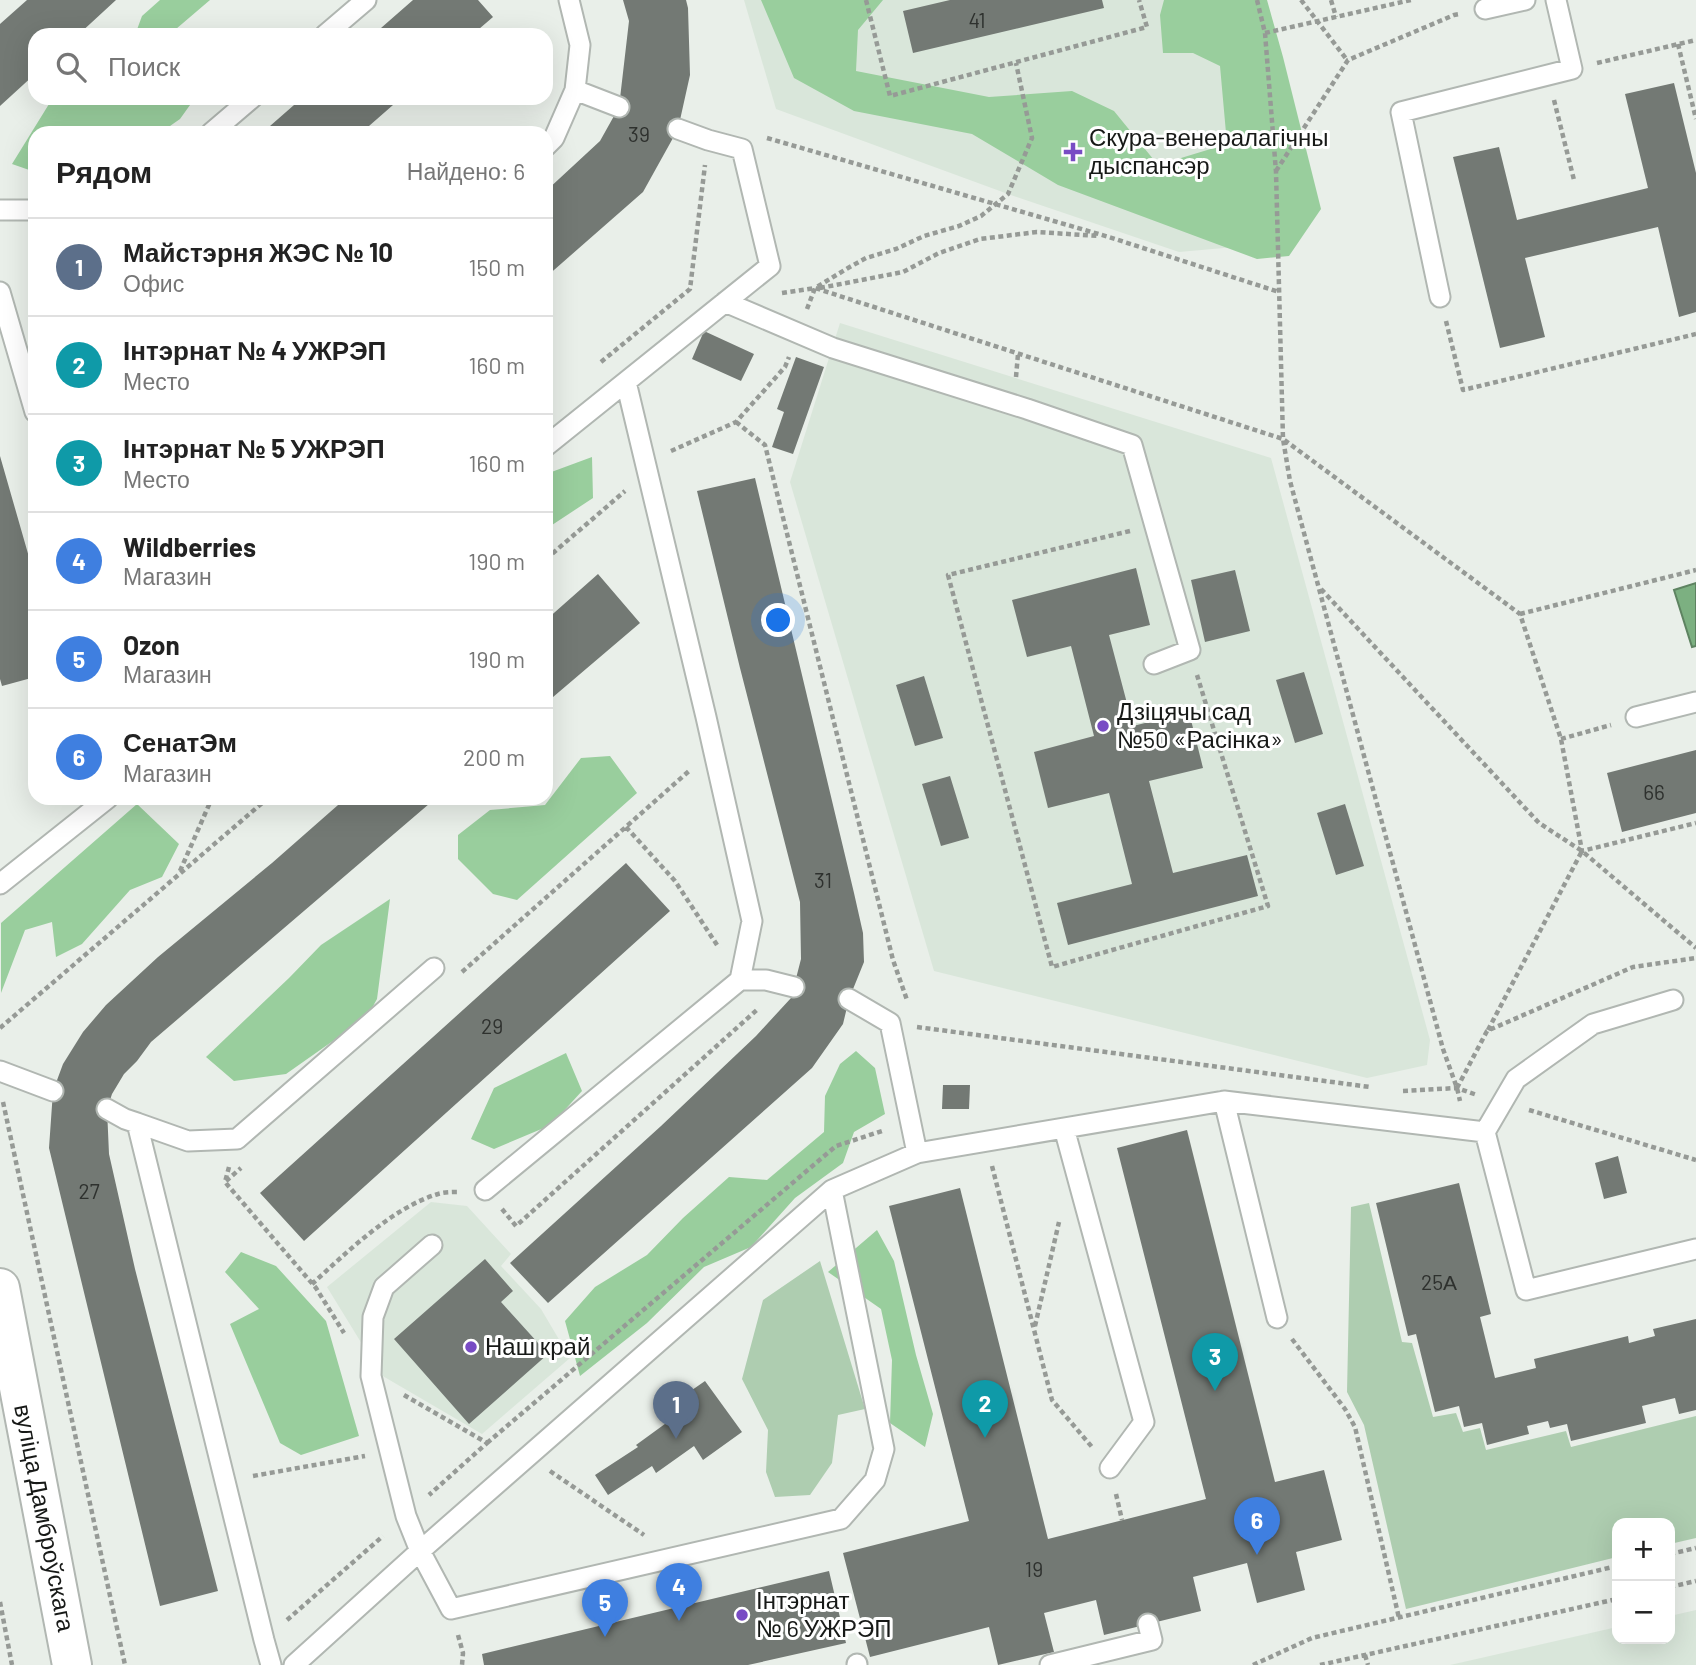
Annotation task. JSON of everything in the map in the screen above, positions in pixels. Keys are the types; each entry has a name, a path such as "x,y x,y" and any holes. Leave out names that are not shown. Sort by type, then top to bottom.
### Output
{"street":[{"name":"вуліца Дамброўскага","path":"0,1288 72,1665"}],"lane":[{"path":"333,28 366,0"},
{"path":"553,139 575,90 580,46 569,0"},
{"path":"1485,9 1525,0"},
{"path":"1440,297 1401,112 1572,69 1556,0"},
{"path":"575,90 619,107"},
{"path":"219,126 244,105"},
{"path":"553,440 770,266 742,149 678,129"},
{"path":"0,210 28,210"},
{"path":"0,292 28,388"},
{"path":"726,302 833,348 1132,445 1190,650 1154,664"},
{"path":"485,1190 740,980 752,921 626,382"},
{"path":"1636,718 1696,702"},
{"path":"0,884 99,805"},
{"path":"107,1110 125,1119 188,1140 237,1139 434,968"},
{"path":"740,980 766,980 794,987"},
{"path":"849,999 890,1023 916,1153"},
{"path":"1475,1131 1516,1079 1593,1024 1673,1000"},
{"path":"0,1071 52,1091"},
{"path":"294,1665 832,1190 916,1153 1224,1101 1475,1131"},
{"path":"1224,1101 1277,1318"},
{"path":"137,1123 271,1665"},
{"path":"1064,1128 1144,1422 1110,1468"},
{"path":"1475,1131 1526,1290 1696,1249"},
{"path":"432,1245 384,1287 373,1317 371,1376 405,1516 451,1609 841,1519 875,1480 884,1449 832,1190"},
{"path":"1050,1665 1152,1640 1148,1624"}],"path":[{"path":"866,0 890,96 1147,27 1139,0"},
{"path":"1257,0 1265,33 1276,172 1283,439 1290,481 1443,1049 1475,1131"},
{"path":"1301,0 1348,60"},
{"path":"1331,0 1336,17"},
{"path":"1265,33 1411,0"},
{"path":"1276,172 1348,60 1454,15 1485,9"},
{"path":"1572,69 1696,40"},
{"path":"1678,44 1696,119"},
{"path":"553,553 667,452 736,422 785,367 815,288 866,258 896,249 924,236 960,226 981,216 1009,194 1032,138 1016,63"},
{"path":"1548,75 1574,180"},
{"path":"742,149 752,133 1109,237 1279,292"},
{"path":"597,365 690,289 708,140"},
{"path":"690,289 726,302 903,272 939,253 980,239 1037,232 1109,237"},
{"path":"815,288 1283,439 1520,614 1561,739 1582,851 1457,1088"},
{"path":"1440,297 1463,390 1696,334"},
{"path":"736,422 765,445 893,960 909,1004"},
{"path":"1154,525 948,575 1052,967 1268,906 1190,650"},
{"path":"1520,614 1696,570"},
{"path":"1319,587 1539,823 1582,851 1696,948"},
{"path":"1561,739 1636,718"},
{"path":"461,973 713,750"},
{"path":"178,875 209,805"},
{"path":"0,1028 260,805"},
{"path":"1582,851 1696,823"},
{"path":"626,827 675,881 740,980"},
{"path":"1487,1031 1633,967 1696,958"},
{"path":"312,1284 358,1242 409,1206 439,1193 485,1190 516,1226 761,1006 766,980"},
{"path":"913,1016 916,1027"},
{"path":"3,1101 125,1665"},
{"path":"486,1443 836,1146 910,1121"},
{"path":"225,1182 237,1139"},
{"path":"986,1141 1052,1400 1110,1468"},
{"path":"1034,1329 1073,1163"},
{"path":"225,1182 245,1164"},
{"path":"225,1182 312,1284 371,1376"},
{"path":"1277,1318 1345,1409 1355,1427 1399,1618"},
{"path":"225,1482 390,1451"},
{"path":"528,1456 677,1557"},
{"path":"1118,1501 1122,1520"},
{"path":"1675,1553 1696,1548"},
{"path":"1253,1665 1312,1638 1612,1567"},
{"path":"1675,1586 1696,1581"},
{"path":"1320,1665 1612,1600"},
{"path":"0,1602 12,1665"},
{"path":"1365,1655 1368,1665"}],"shaded area":[{"path":"160,0 210,0 177,28 138,28 142,16"},
{"name":"Скура-венералагічны дыспансэр","path":"744,0 1239,0 1235,247 1179,252 1008,194 776,109"},
{"path":"761,0 883,0 858,30 856,71 989,97 1072,91 1114,111 1158,165 1227,144 1220,66 1193,53 1163,53 1160,15 1164,0 1267,0 1321,209 1289,256 1257,259 1058,185 972,134 854,111 794,78"},
{"path":"48,105 190,105 180,119 170,126 35,126"},
{"path":"28,138 28,170 12,164"},
{"name":"Дзіцячы сад №50 «Расінка»","path":"840,323 1271,458 1430,1040 1427,1065 1367,1078 934,971 790,482"},
{"path":"592,457 593,498 553,524 553,471"},
{"path":"1696,583 1696,646 1692,647 1674,590"},
{"path":"610,756 637,793 517,900 493,894 458,859 458,835 490,810 553,805 553,795 581,758"},
{"path":"136,805 179,844 162,877 130,890 82,944 56,957 52,922 25,930 1,993 1,923"},
{"path":"390,899 377,999 367,1017 286,1074 234,1081 206,1057 321,945"},
{"path":"856,1051 875,1068 885,1114 854,1132 843,1163 795,1198 751,1247 704,1267 647,1323 580,1376 565,1321 595,1287 647,1255 729,1177 767,1180 824,1132 825,1096 840,1064"},
{"path":"566,1053 582,1091 551,1125 494,1149 471,1139 494,1088"},
{"path":"431,1202 467,1206 511,1254 501,1266 541,1309 570,1358 482,1434 381,1375 327,1287"},
{"path":"1369,1203 1402,1342 1412,1343 1433,1417 1456,1413 1463,1432 1480,1428 1486,1450 1566,1431 1571,1447 1696,1416 1696,1538 1675,1543 1675,1518 1612,1518 1612,1558 1406,1609 1364,1425 1347,1392 1351,1207"},
{"path":"877,1230 894,1261 933,1414 925,1447 890,1423 892,1360 881,1309 828,1272"},
{"path":"241,1252 276,1266 326,1321 359,1436 301,1455 280,1443 230,1324 259,1309 225,1272"},
{"path":"820,1261 865,1409 838,1415 832,1463 810,1495 775,1497 766,1472 768,1430 742,1379 763,1300"},
{"path":"1696,1610 1696,1665 1450,1665 1612,1628 1612,1644 1675,1644 1675,1615"}],"building":[{"path":"27,0 116,0 86,28 28,28 28,80 0,106 0,24"},
{"path":"413,0 478,0 493,17 480,28 381,28"},
{"path":"623,0 686,0 690,75 678,129 643,192 553,271 553,185 600,141 619,107 629,21"},
{"path":"950,0 1102,0 1104,8 913,53 903,11"},
{"path":"1674,83 1696,173 1696,312 1679,317 1658,227 1525,258 1545,337 1500,348 1453,157 1499,147 1517,220 1648,188 1625,94"},
{"path":"294,105 393,105 369,126 270,126"},
{"path":"704,331 754,354 741,381 692,359"},
{"path":"796,357 824,367 793,454 772,447 784,412 777,409"},
{"path":"0,456 28,554 28,679 2,686"},
{"path":"755,478 854,893 863,933 864,962 849,999 843,1024 812,1068 548,1303 510,1263 756,1036 791,998 801,959 800,902 697,491"},
{"path":"1136,568 1150,625 1109,635 1133,726 1189,712 1203,768 1149,781 1173,873 1247,855 1258,896 1068,945 1057,903 1132,884 1109,793 1048,808 1034,752 1094,736 1071,646 1027,657 1012,600"},
{"path":"1235,570 1250,631 1205,642 1191,580"},
{"path":"598,574 640,623 553,697 553,614"},
{"path":"1304,672 1323,734 1295,743 1276,680"},
{"path":"924,676 943,738 915,746 896,685"},
{"path":"1696,750 1696,813 1622,832 1607,773"},
{"path":"950,776 969,838 941,846 922,784"},
{"path":"1345,804 1364,866 1336,875 1317,813"},
{"path":"338,805 428,805 151,1042 124,1074 112,1094 107,1109 109,1154 135,1269 218,1591 160,1606 49,1148 53,1091 63,1064 83,1032 106,1005 158,957"},
{"path":"626,863 670,911 304,1241 260,1193"},
{"path":"943,1085 970,1085 969,1109 942,1109"},
{"path":"1187,1130 1275,1482 1324,1470 1342,1540 1296,1552 1305,1590 1257,1603 1247,1563 1193,1577 1201,1611 1104,1635 1096,1600 1044,1613 1054,1652 998,1665 989,1627 870,1657 843,1553 969,1521 889,1206 960,1188 1048,1539 1206,1499 1117,1148"},
{"path":"1618,1156 1627,1193 1604,1199 1595,1163"},
{"path":"1459,1183 1491,1314 1480,1317 1495,1378 1536,1368 1534,1359 1628,1336 1629,1343 1655,1336 1653,1329 1696,1319 1696,1410 1679,1414 1675,1398 1642,1406 1646,1423 1571,1441 1567,1424 1550,1428 1548,1421 1527,1426 1529,1434 1487,1445 1482,1423 1464,1427 1459,1406 1435,1412 1416,1334 1408,1336 1376,1203"},
{"name":"Наш край","path":"485,1259 513,1291 501,1302 548,1354 469,1424 394,1339"},
{"path":"705,1381 742,1432 703,1460 694,1446 656,1473 652,1466 608,1495 595,1475 638,1447 636,1445 669,1421 662,1411"},
{"name":"Інтэрнат № 6 УЖРЭП","path":"829,1571 846,1643 748,1665 484,1665 482,1654"}],"place":[{"name":"Скура-венералагічны дыспансэр","path":"1073,152"},
{"name":"Дзіцячы сад №50 «Расінка»","path":"1103,726"},
{"name":"Наш край","path":"471,1347"},
{"name":"Інтэрнат № 5 УЖРЭП","path":"1215,1391"},
{"name":"Інтэрнат № 4 УЖРЭП","path":"985,1438"},
{"name":"Майстэрня ЖЭС № 10","path":"676,1439"},
{"name":"СенатЭм","path":"1257,1555"},
{"name":"Інтэрнат № 6 УЖРЭП","path":"742,1615"},
{"name":"Wildberries","path":"679,1621"},
{"name":"Ozon","path":"605,1637"}]}
